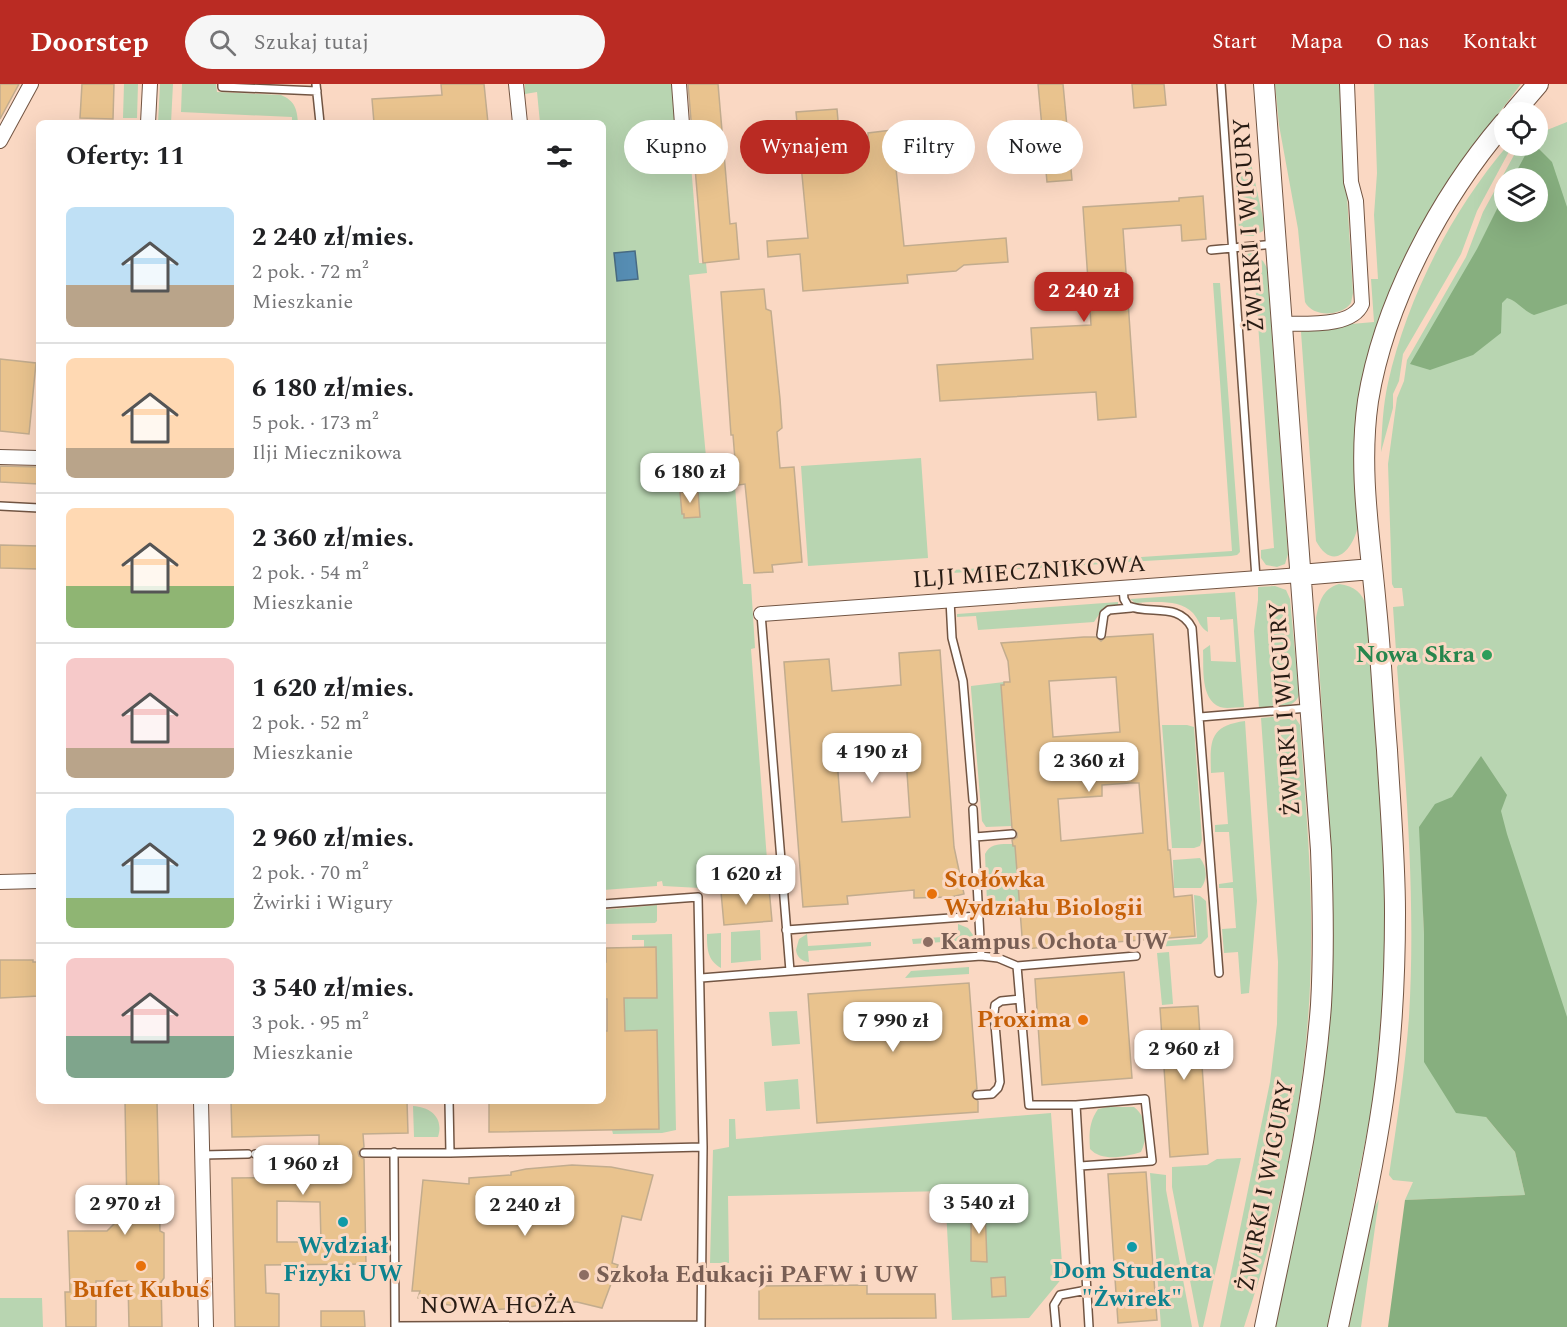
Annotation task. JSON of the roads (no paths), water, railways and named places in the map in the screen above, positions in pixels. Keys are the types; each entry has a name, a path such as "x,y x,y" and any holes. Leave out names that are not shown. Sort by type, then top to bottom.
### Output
{"main road":[{"name":"ŻWIRKI I WIGURY","path":"1264,84 1311,708 1322,882 1323,936 1321,1005 1305,1132 1264,1327"},
{"path":"1523,102 1539,84"},
{"path":"1338,1327 1380,1119 1389,1050 1394,979 1393,842 1378,631 1366,522 1364,451 1368,403 1379,352 1403,289 1430,233 1471,166 1494,136"},
{"path":"1300,575 1372,569"}],"street":[{"path":"0,141 31,84"},
{"path":"148,120 150,84"},
{"path":"516,84 520,120"},
{"path":"679,84 682,120"},
{"path":"1282,324 1344,320 1356,314 1362,304 1356,201 1351,182 1347,84"},
{"path":"0,457 36,458"},
{"name":"ILJI MIECZNIKOWA","path":"761,614 1300,575"},
{"path":"0,882 36,881"},
{"path":"201,1104 206,1327"}],"lane":[{"path":"222,84 222,87 316,87 320,120"},
{"path":"1221,84 1256,578"},
{"path":"1211,250 1276,244"},
{"path":"0,506 36,508"},
{"path":"1123,588 1125,603 1131,608"},
{"path":"950,600 952,638 963,681 973,805 981,956"},
{"path":"1101,635 1104,614 1109,610 1131,608 1172,611 1189,621 1194,637 1219,973"},
{"path":"761,614 790,971"},
{"path":"1200,717 1311,708"},
{"path":"975,837 1012,834"},
{"path":"606,904 698,897 703,1147 701,1326"},
{"path":"786,930 978,916"},
{"path":"701,978 981,956 998,958 1017,966 1136,956"},
{"path":"1017,966 1029,1104 1076,1105 1145,1098 1152,1161 1080,1166"},
{"path":"977,1095 992,1094 1000,1082 995,1005 1001,1001 1020,999"},
{"path":"449,1104 450,1153"},
{"path":"1076,1105 1089,1327"},
{"path":"364,1153 703,1147"},
{"name":"NOWA HOŻA","path":"394,1152 395,1326 701,1326"},
{"path":"202,1155 319,1153"},
{"path":"1056,1327 1054,1305 1060,1295 1087,1290"}],"water":[{"path":"635,251 638,279 617,281 614,253"}],"place":[{"name":"Nowa Skra","path":"1487,655"},
{"name":"Stołówka Wydziału Biologii","path":"932,894"},
{"name":"Kampus Ochota UW","path":"928,942"},
{"name":"Proxima","path":"1083,1020"},
{"name":"Wydział Fizyki UW","path":"343,1222"},
{"name":"Dom Studenta \"Żwirek\"","path":"1132,1247"},
{"name":"Bufet Kubuś","path":"141,1266"},
{"name":"Szkoła Edukacji PAFW i UW","path":"584,1275"}]}
